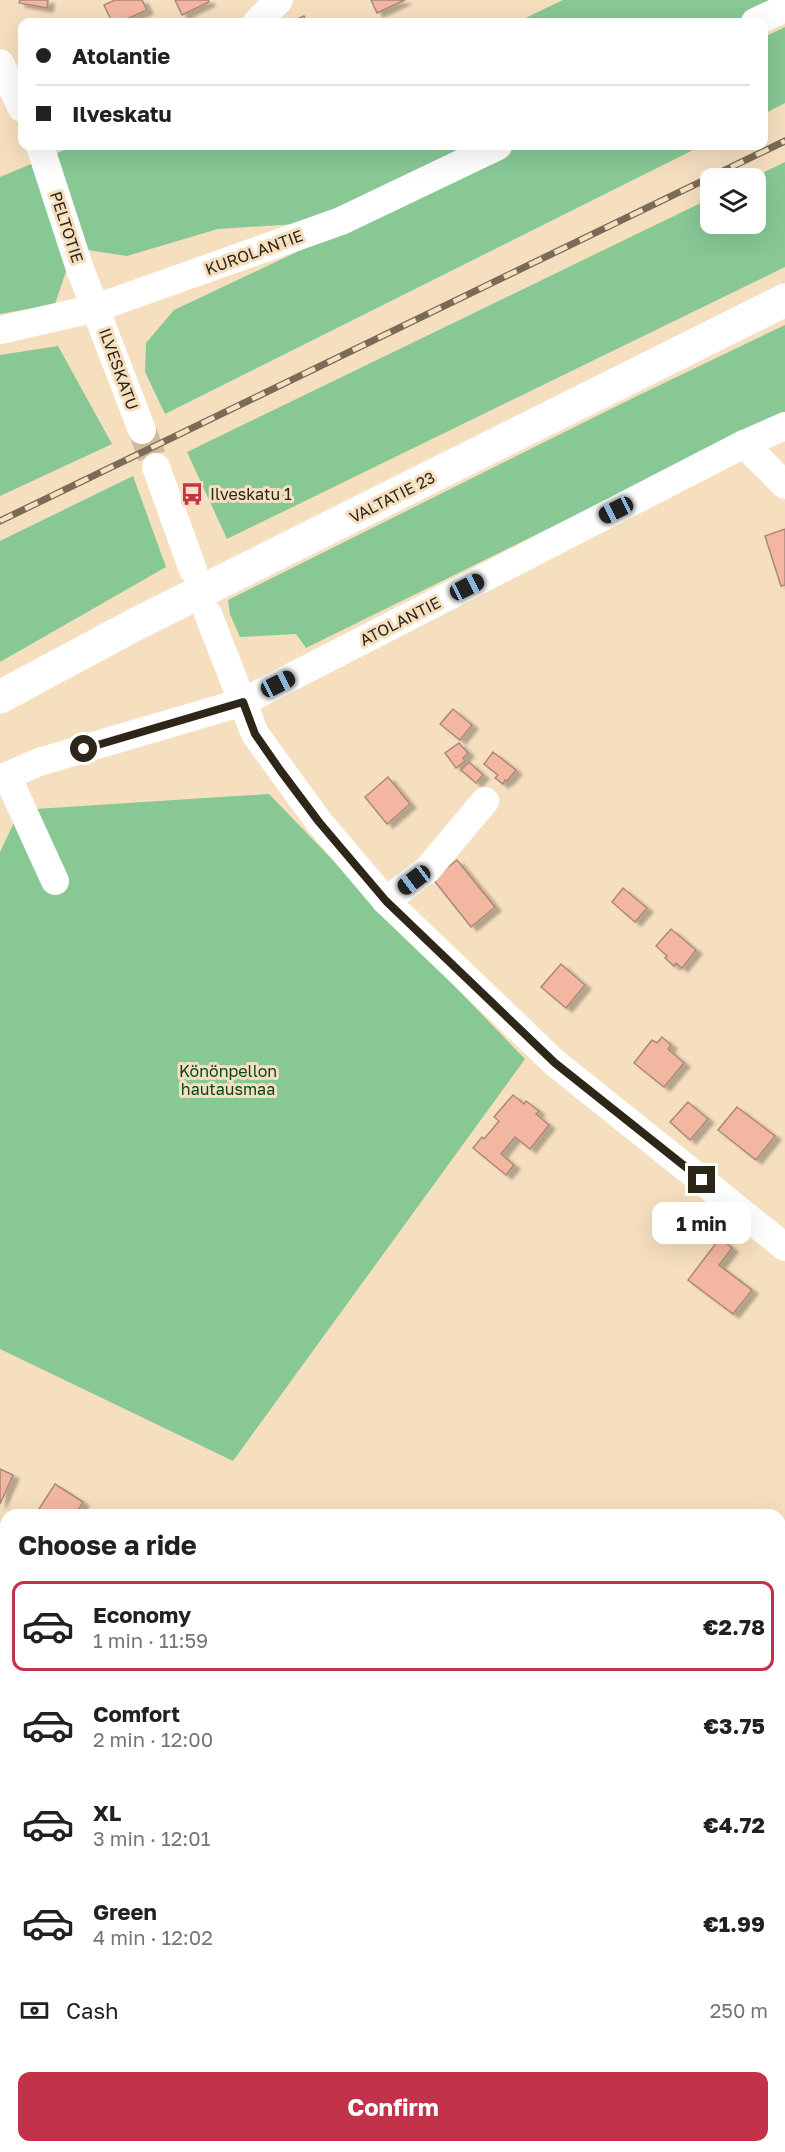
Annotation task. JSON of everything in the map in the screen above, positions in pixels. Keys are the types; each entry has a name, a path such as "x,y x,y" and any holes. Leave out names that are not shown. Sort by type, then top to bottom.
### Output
{"highway":[{"name":"VALTATIE 23","path":"0,697 145,620 785,300"}],"street":[{"path":"261,18 279,0"},
{"path":"764,18 785,8"},
{"path":"0,63 18,100"},
{"name":"PELTOTIE","path":"41,150 80,269 96,308"},
{"name":"KUROLANTIE","path":"0,330 96,308 340,220 489,150"},
{"name":"ILVESKATU","path":"96,308 142,430"},
{"name":"ATOLANTIE","path":"3,778 39,762 243,702 744,444 785,426"},
{"path":"744,444 785,485"},
{"path":"156,467 193,570"},
{"path":"208,614 255,734 319,822 386,901 555,1063 785,1247"},
{"path":"3,778 55,881"},
{"path":"386,901 428,869 485,801"}],"green space":[{"path":"563,0 783,0 746,18 525,18"},
{"path":"785,27 785,103 768,112 768,35"},
{"path":"64,150 483,150 341,221 218,229 127,256 74,248 55,304 0,314 0,177"},
{"path":"513,150 693,150 165,414 145,372 146,343 174,310"},
{"path":"785,162 785,267 227,539 187,452 700,203 700,234 766,234 766,171"},
{"path":"785,325 785,412 306,648 296,634 240,637 230,614 228,600 635,397"},
{"path":"58,346 112,444 0,496 0,355"},
{"path":"133,476 166,567 0,662 0,541"},
{"name":"Könönpellon hautausmaa","path":"269,794 525,1059 233,1461 0,1349 0,852 20,810"}],"building":[{"path":"20,0 48,0 47,8 19,3"},
{"path":"115,0 142,0 147,10 129,18 110,18 104,5"},
{"path":"175,0 208,0 209,2 182,15"},
{"path":"371,0 405,0 377,13"},
{"path":"785,529 785,585 781,586 765,536"},
{"path":"453,709 472,725 460,740 440,724"},
{"path":"459,743 468,753 463,758 465,761 456,768 445,753"},
{"path":"493,752 516,770 503,784 495,778 498,775 484,764"},
{"path":"469,762 483,775 476,783 461,770"},
{"path":"388,777 410,804 387,824 365,797"},
{"path":"457,860 495,907 471,927 433,879"},
{"path":"623,888 647,908 635,922 612,902"},
{"path":"671,929 696,950 682,968 676,963 674,966 656,946"},
{"path":"561,964 585,985 566,1008 541,987"},
{"path":"662,1037 671,1045 668,1049 684,1063 664,1087 634,1063 652,1040 657,1043"},
{"path":"513,1095 524,1104 526,1101 539,1111 536,1114 549,1125 530,1149 515,1137 501,1154 514,1165 506,1175 473,1148 499,1121 494,1117"},
{"path":"688,1102 708,1119 690,1140 670,1122"},
{"path":"737,1107 775,1136 756,1160 718,1130"},
{"path":"720,1238 732,1248 719,1265 752,1290 733,1314 688,1280"},
{"path":"0,1469 13,1475 0,1504"},
{"path":"55,1484 83,1502 79,1509 39,1509"}],"tunnel":[{"path":"142,430 156,467"}],"railway":[{"path":"768,149 785,141"},
{"path":"0,521 766,150"}],"place":[{"name":"Ilveskatu 1","path":"192,494"}],"route":[{"path":"84,749 243,702 255,734 280,770 319,822 386,901 555,1063 702,1180"}]}
